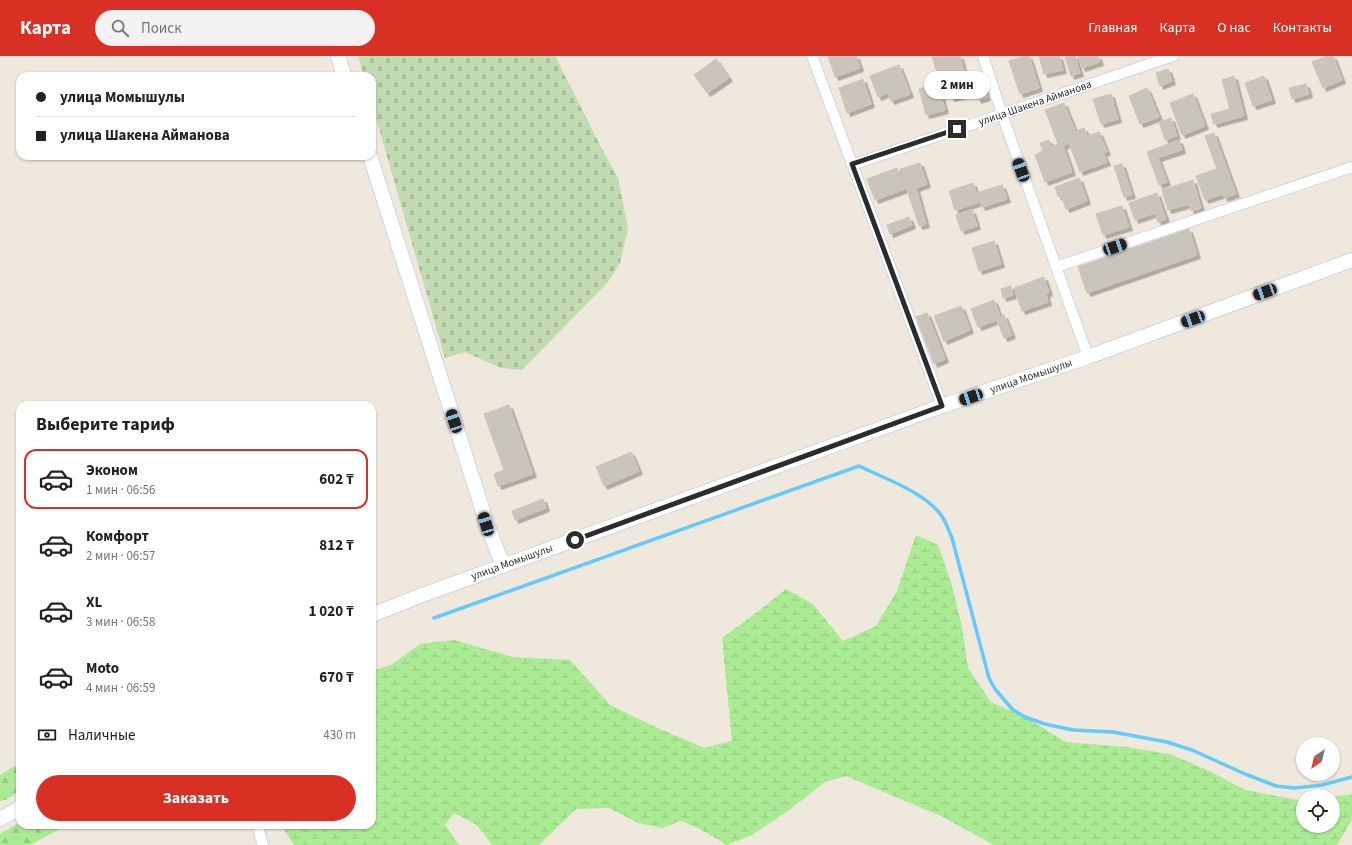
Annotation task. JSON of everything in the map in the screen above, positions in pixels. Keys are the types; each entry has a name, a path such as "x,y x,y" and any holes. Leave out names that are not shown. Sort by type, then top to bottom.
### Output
{"street":[{"path":"338,56 343,72"},
{"path":"812,56 942,406"},
{"path":"983,56 1088,357"},
{"name":"улица Шакена Айманова","path":"852,164 1174,56"},
{"path":"371,160 486,524 503,566"},
{"path":"1056,268 1352,167"},
{"name":"улица Момышулы","path":"376,613 417,596 942,406 1088,357 1352,260"},
{"path":"0,819 16,810"},
{"path":"258,829 263,845"}],"green space":[{"path":"358,56 555,56 618,178 628,229 620,263 608,282 522,370 501,368 465,352 445,358 376,118 376,72 363,72"},
{"path":"916,535 938,545 951,582 962,627 968,668 991,702 1025,717 1066,742 1126,747 1170,754 1207,770 1245,790 1296,800 1296,833 1340,833 1340,796 1352,794 1352,820 1337,845 994,845 941,816 846,776 825,782 788,811 752,835 727,845 700,829 681,821 662,828 638,823 609,808 576,809 539,845 492,845 477,825 454,813 445,825 459,845 294,845 284,829 376,829 376,670 391,665 420,644 454,640 513,657 570,660 610,705 704,748 732,741 722,638 786,589 813,604 843,641 876,626 897,591"},
{"path":"16,765 16,793 8,799 0,801 0,775"},
{"path":"16,824 16,829 60,829 30,845 0,845 0,834"}],"building":[{"path":"828,56 856,56 860,68 835,77"},
{"path":"960,56 964,71 939,79 932,57"},
{"path":"1029,56 1039,88 1020,94 1009,61"},
{"path":"1039,56 1059,56 1063,70 1044,74"},
{"path":"1075,56 1080,73 1071,76 1065,57"},
{"path":"1078,56 1098,56 1100,62 1082,68"},
{"path":"1327,56 1333,56 1342,80 1323,88 1312,62"},
{"path":"716,59 729,78 707,93 694,75"},
{"path":"899,65 910,94 891,101 888,93 878,97 870,76"},
{"path":"1168,69 1172,81 1160,86 1156,73"},
{"path":"968,76 970,82 975,81 977,88 984,86 987,97 978,100 976,94 973,95 973,93 951,98 947,81"},
{"path":"1234,76 1244,116 1214,124 1211,114 1230,109 1222,80"},
{"path":"1264,76 1272,100 1253,106 1245,83"},
{"path":"863,79 871,104 847,113 839,88"},
{"path":"938,84 945,110 926,115 919,89"},
{"path":"1306,84 1309,94 1292,99 1289,88"},
{"path":"1147,88 1159,117 1140,124 1129,96"},
{"path":"1111,94 1118,119 1101,124 1093,99"},
{"path":"1193,94 1205,126 1182,135 1170,103"},
{"path":"1064,103 1075,131 1084,128 1087,136 1099,132 1107,152 1103,153 1107,162 1080,172 1069,143 1063,146 1072,172 1045,182 1035,155 1043,151 1040,143 1049,140 1052,147 1058,144 1045,110"},
{"path":"1171,118 1177,136 1165,140 1159,122"},
{"path":"1214,133 1236,194 1224,198 1223,194 1205,200 1196,176 1217,169 1205,136"},
{"path":"1179,140 1182,150 1158,158 1167,182 1159,185 1147,152"},
{"path":"920,163 927,184 916,188 926,224 919,226 900,169"},
{"path":"1122,164 1132,195 1124,197 1114,166"},
{"path":"897,168 905,189 875,200 867,179"},
{"path":"1079,178 1087,201 1066,209 1061,195 1058,197 1055,187"},
{"path":"1193,180 1201,208 1191,211 1189,204 1168,210 1162,190"},
{"path":"973,183 976,193 1002,185 1007,199 982,207 980,202 955,210 949,191"},
{"path":"1157,193 1166,219 1158,222 1155,213 1135,220 1129,203"},
{"path":"1122,206 1129,227 1103,235 1096,214"},
{"path":"972,210 977,226 961,231 956,215"},
{"path":"909,217 912,225 890,234 887,225"},
{"path":"1189,229 1197,255 1087,293 1078,267"},
{"path":"994,241 1001,264 979,271 972,248"},
{"path":"1044,277 1049,292 1046,294 1048,302 1022,311 1014,288"},
{"path":"1011,286 1013,295 1003,298 1001,289"},
{"path":"994,300 1000,317 1004,315 1012,335 1004,338 997,320 978,327 971,309"},
{"path":"961,306 970,330 944,341 934,316"},
{"path":"927,313 945,359 934,364 916,317"},
{"path":"509,405 533,474 498,486 494,474 504,470 484,414"},
{"path":"631,452 639,471 604,486 596,467"},
{"path":"543,499 546,508 515,520 512,511"}],"waterway":[{"path":"434,618 859,466 917,494 936,509 943,518 952,538 989,678 995,689 1012,709 1025,717 1045,724 1073,730 1113,732 1167,742 1192,750 1276,786 1295,788 1322,785 1352,777"}],"route":[{"path":"575,540 942,406 852,164 957,129"}]}
